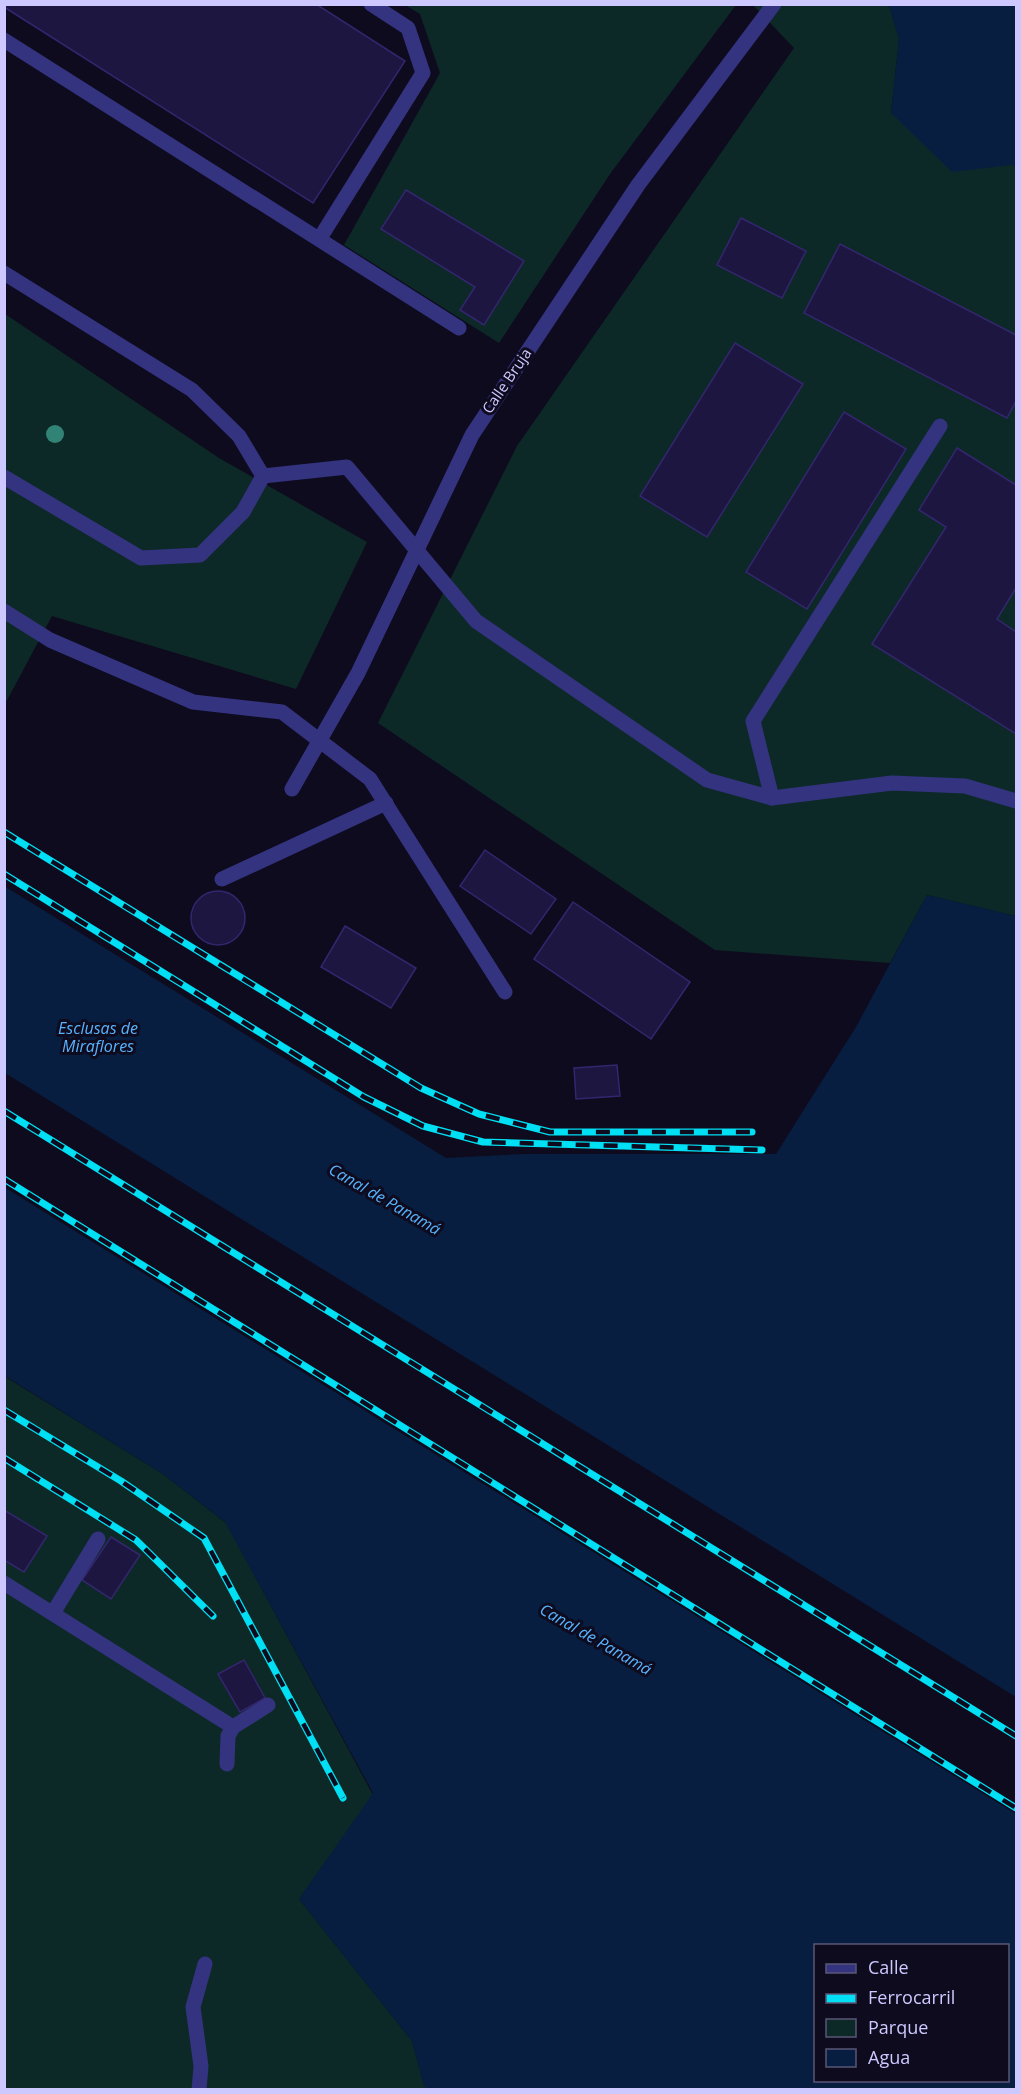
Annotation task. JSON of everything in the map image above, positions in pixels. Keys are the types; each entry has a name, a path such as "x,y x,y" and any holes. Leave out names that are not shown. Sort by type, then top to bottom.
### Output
{"lane":[{"path":"320,238 423,73 408,28 371,4"},
{"name":"Calle Bruja","path":"292,789 358,673 472,435 638,185 774,4"},
{"path":"4,40 459,328"},
{"path":"4,273 192,390 239,436 263,476"},
{"path":"772,798 753,721 940,426"},
{"path":"263,476 347,467 476,621 707,780 772,798 892,783 965,786 1017,801"},
{"path":"4,477 141,558 200,555 243,512 263,476"},
{"path":"4,611 50,640 193,702 282,712 370,779 506,992"},
{"path":"222,879 386,804"},
{"path":"53,1612 98,1539"},
{"path":"4,1583 233,1727"},
{"path":"227,1764 228,1736 233,1727 268,1705"},
{"path":"200,2090 201,2066 193,2007 205,1964"}],"green space":[{"path":"405,5 736,5 610,174 499,343 344,245 440,73 420,14"},
{"path":"753,5 889,5 899,39 891,113 1016,166 1016,916 927,895 890,963 715,950 378,723 517,446 794,48"},
{"path":"5,314 219,458 367,542 296,689 52,616 5,704"},
{"path":"4,1376 163,1474 226,1523 373,1795 299,1899 412,2041 424,2085 429,2089 5,2089"}],"water":[{"path":"889,5 1016,5 1016,166 952,172 891,113 899,39"},
{"path":"4,886 446,1158 524,1154 776,1154 856,1027 927,895 1016,916 1016,1697 5,1073"},
{"name":"Canal de Panamá","path":"4,1187 1016,1814 1016,2089 429,2090 424,2086 412,2041 299,1899 373,1793 225,1522 163,1474 5,1376"}],"building":[{"path":"4,4 316,4 405,61 313,203 4,7"},
{"path":"406,190 524,261 484,325 460,310 475,287 381,229"},
{"path":"741,218 806,251 782,298 717,265"},
{"path":"840,244 1016,335 1016,401 1007,418 804,313"},
{"path":"735,343 803,384 707,537 640,496"},
{"path":"844,412 906,449 807,609 746,572"},
{"path":"957,448 1016,485 1016,588 997,619 1016,632 1016,734 872,644 946,527 919,510"},
{"path":"485,850 556,899 531,934 460,886"},
{"path":"218,891 228,893 237,899 243,908 245,918 243,928 237,937 228,943 218,945 208,943 199,937 193,928 191,918 193,908 199,899 208,893"},
{"path":"573,902 690,982 651,1039 534,959"},
{"path":"345,926 416,968 391,1008 321,967"},
{"path":"617,1065 620,1096 576,1099 574,1068"},
{"path":"4,1510 47,1536 24,1572 4,1560"},
{"path":"111,1537 140,1555 111,1599 82,1580"},
{"path":"244,1660 265,1698 240,1712 218,1674"}],"railway":[{"path":"4,832 421,1088 479,1114 550,1132 752,1132"},
{"path":"4,874 364,1097 423,1126 483,1142 762,1150"},
{"path":"4,1111 1016,1736"},
{"path":"4,1179 1016,1808"},
{"path":"4,1410 121,1481 204,1538 343,1798"},
{"path":"4,1458 136,1540 213,1616"}],"water label":[{"name":"Esclusas de Miraflores","path":"98,1037"}]}
